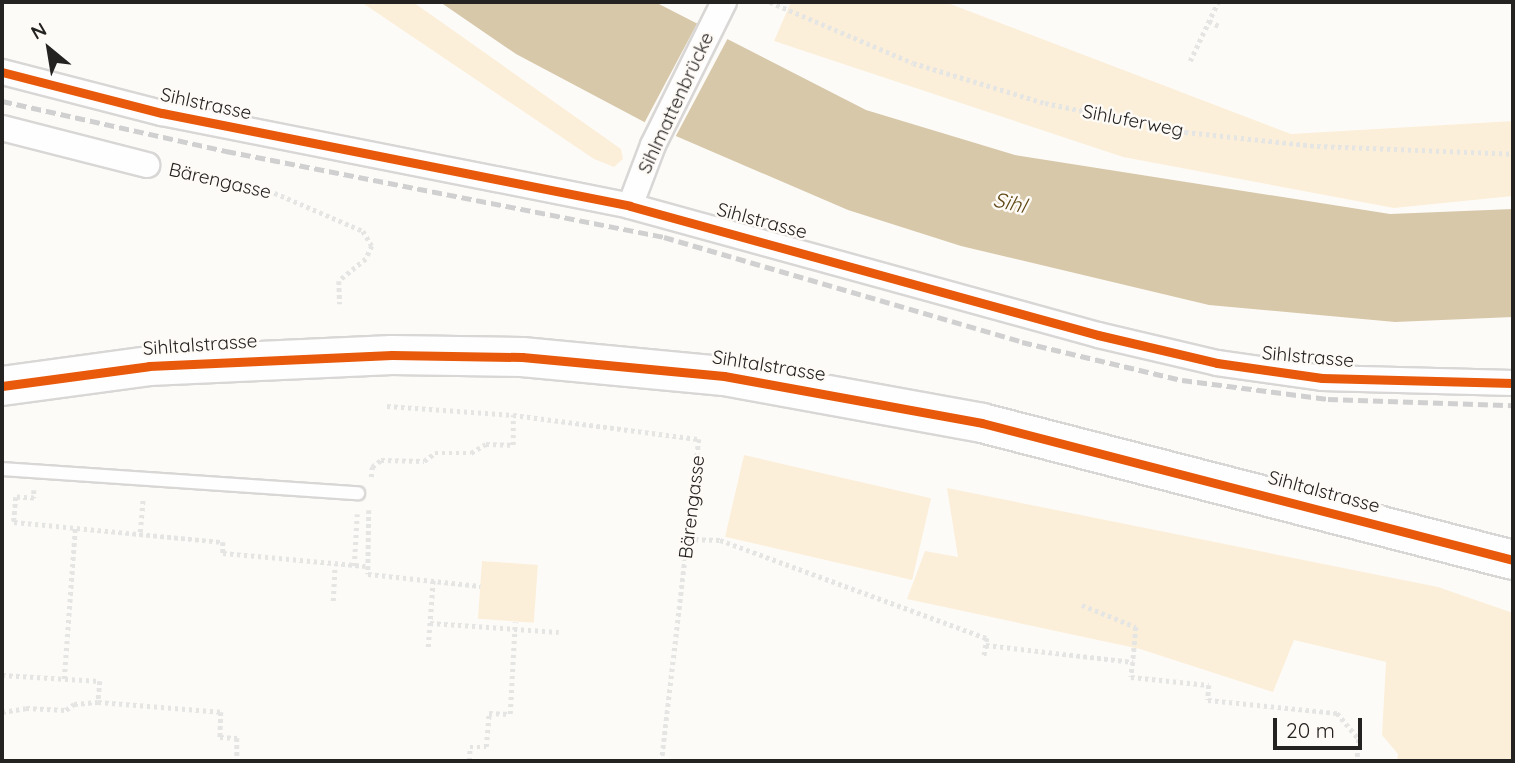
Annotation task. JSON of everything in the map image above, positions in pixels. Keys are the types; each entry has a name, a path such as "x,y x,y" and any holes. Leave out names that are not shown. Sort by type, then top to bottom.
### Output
{"main road":[{"name":"Sihltalstrasse","path":"2,386 149,366 281,357 522,357 626,365 786,386 982,423 1513,560"}],"street":[{"name":"Sihlmattenbrücke","path":"630,206 723,2"},
{"name":"Sihlstrasse","path":"2,72 162,113 630,206 1098,335 1217,363 1322,378 1513,383"},
{"path":"2,128 147,165"}],"lane":[{"path":"2,469 358,493"}],"path":[{"path":"1190,61 1218,2"},
{"path":"1209,21 1219,26"},
{"path":"370,480 372,467 381,460 424,461 435,453 471,453 486,444 513,446 513,415"},
{"path":"140,532 143,492"},
{"path":"34,498 16,497 14,522 223,542 223,553 324,560 335,566 365,566"},
{"path":"369,505 365,566 368,574 480,586"},
{"path":"64,679 75,528"},
{"path":"688,540 720,540 987,638 984,657"},
{"path":"354,565 355,544"},
{"path":"332,601 335,566"},
{"path":"428,646 433,579"},
{"path":"1082,605 1136,627 1132,677 1209,685 1208,700 1337,713 1359,739 1357,761"},
{"path":"469,761 470,747 486,747 489,713 510,714 515,622"},
{"path":"430,623 559,632"},
{"path":"986,645 1133,662"},
{"path":"2,675 100,681 98,702"},
{"path":"2,712 26,708 66,710 74,704 98,702 221,712 220,737 237,738 237,761"}],"shaded area":[{"path":"361,2 413,2 621,149 623,159 614,167 594,159"},
{"path":"791,2 945,2 1291,134 1513,121 1513,196 1394,208 1123,157 774,41"},
{"path":"744,455 931,498 912,580 725,537"},
{"path":"947,488 1438,587 1513,613 1513,761 1397,761 1398,754 1382,735 1386,662 1294,640 1273,692 1140,649 907,599 925,551 958,557"},
{"path":"482,561 538,565 534,623 478,619"}],"water":[{"name":"Sihl","path":"440,2 655,2 866,110 1015,155 1390,214 1513,209 1513,317 1395,322 1209,305 961,246 848,210 648,124 516,54"}],"pier":[{"path":"699,20 729,36 673,142 643,126"}],"railway":[{"path":"2,101 226,151 664,237 1022,342 1182,380 1328,399 1513,405"}],"cycle path":[{"path":"2,72 162,113 630,206 1098,335 1217,363 1322,378 1513,383"},
{"path":"2,386 149,366 392,355 522,357 724,376 982,423 1513,560"}]}
